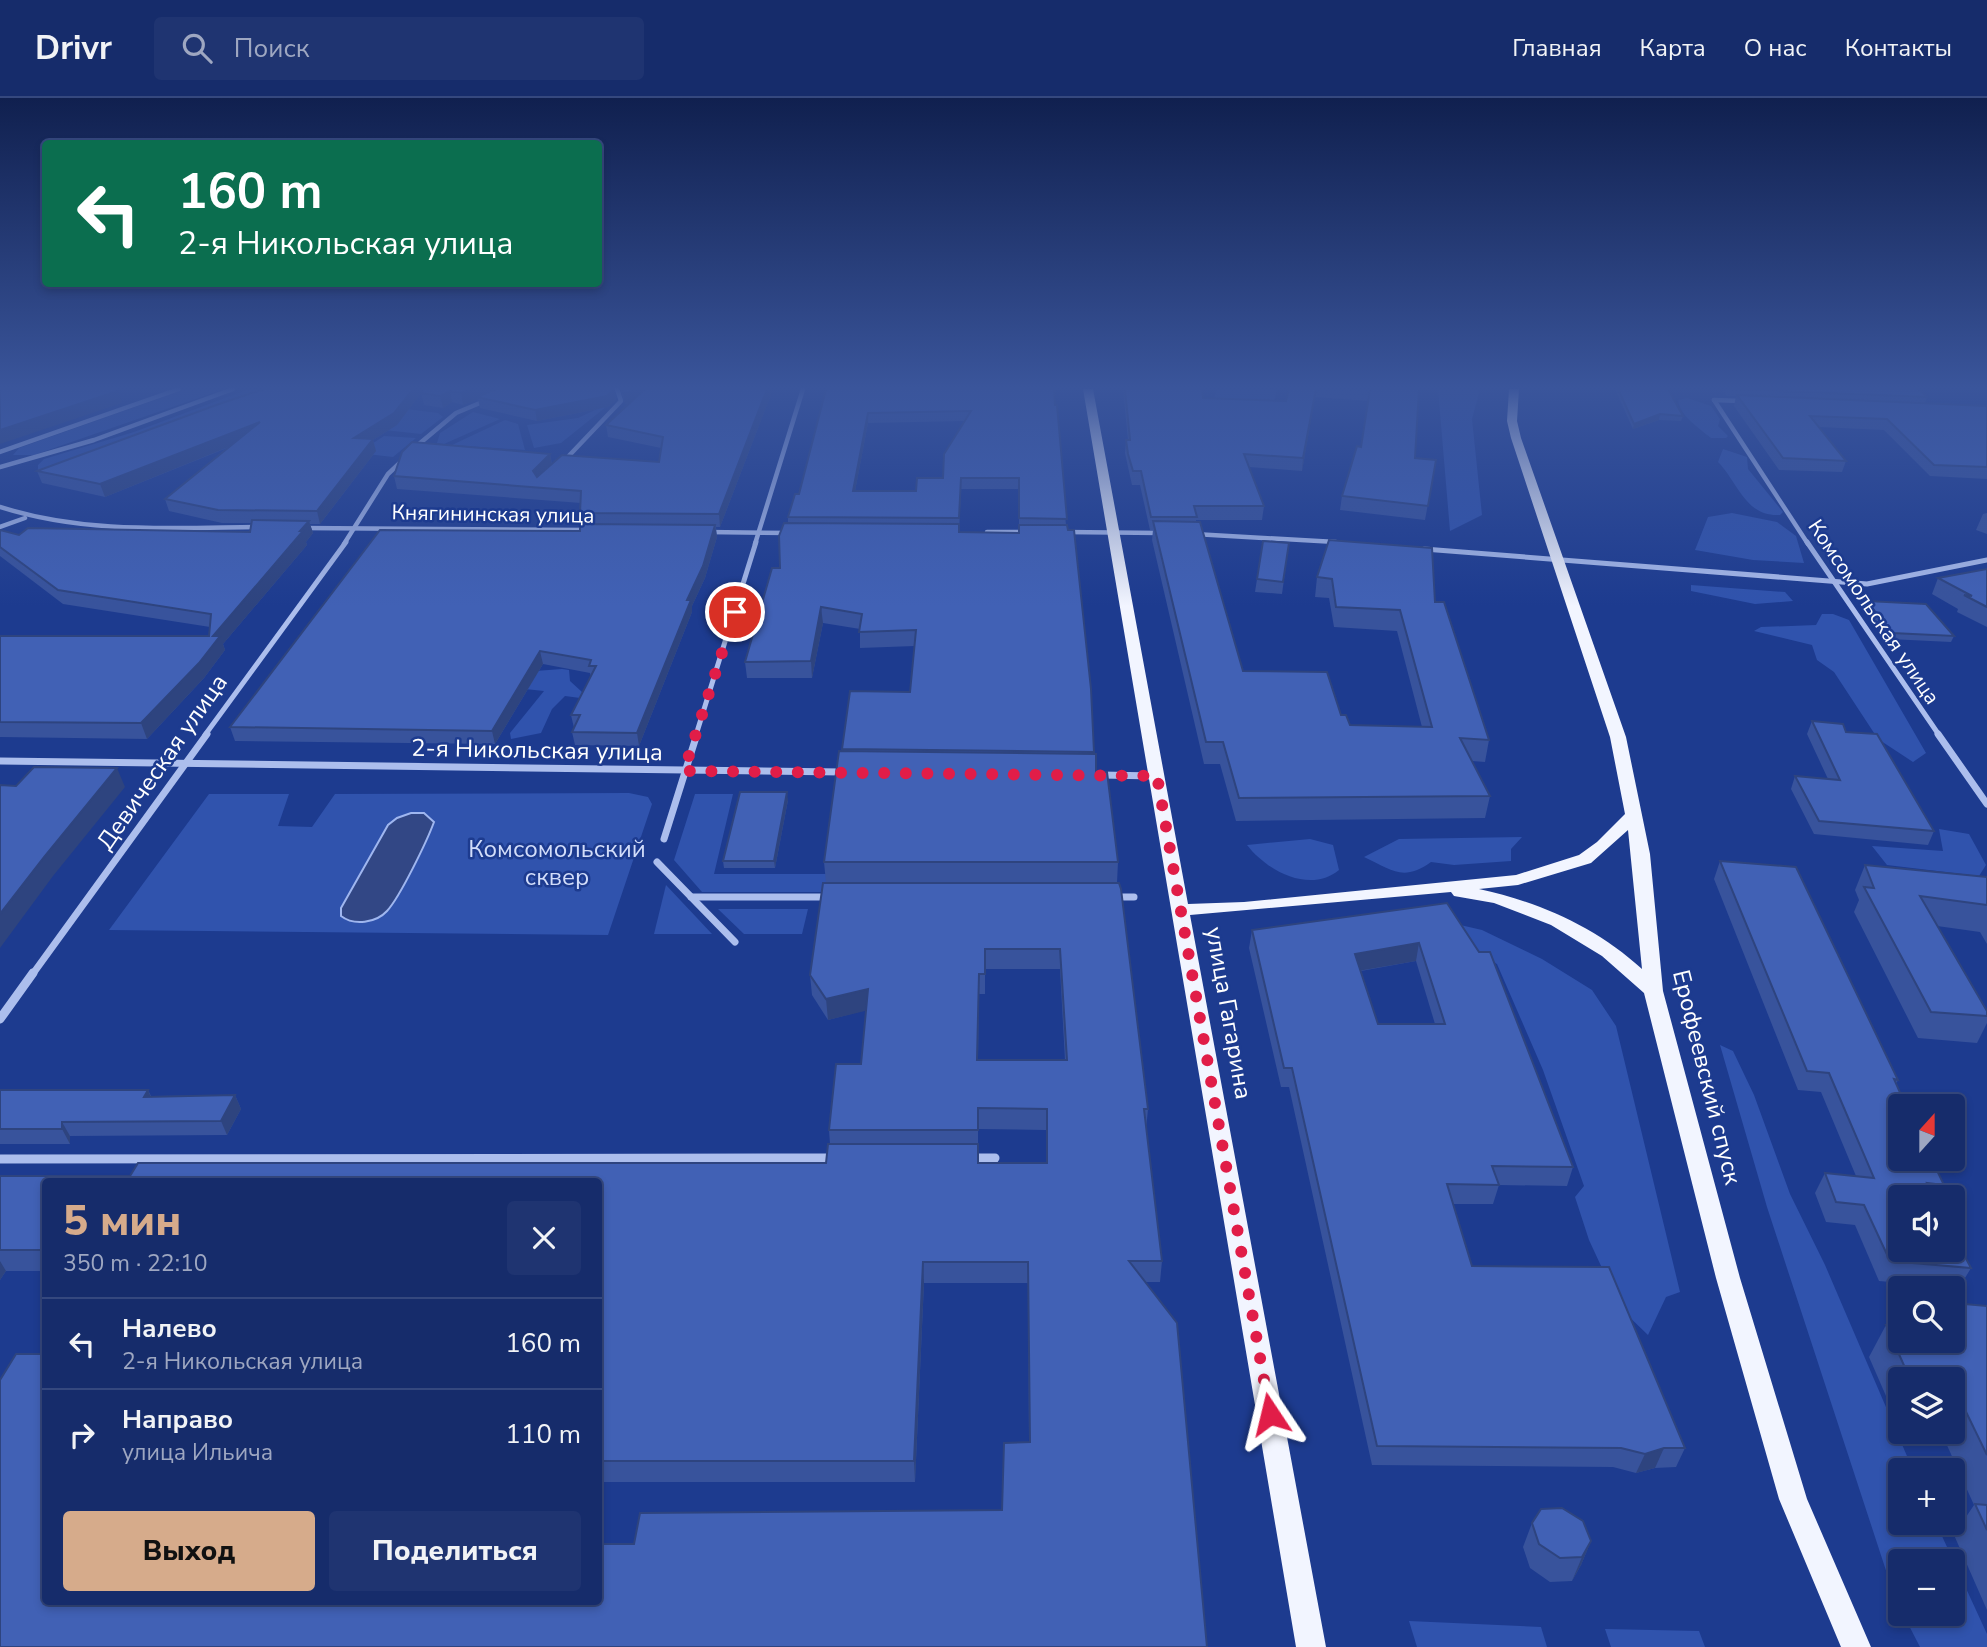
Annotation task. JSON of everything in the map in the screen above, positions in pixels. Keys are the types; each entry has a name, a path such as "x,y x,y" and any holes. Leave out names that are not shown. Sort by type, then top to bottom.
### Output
{"main road":[{"name":"улица Гагарина","path":"1101,461 1311,1647"},
{"name":"Ерофеевский спуск","path":"1524,461 1618,737 1641,855 1653,991 1728,1278 1793,1499 1856,1647"},
{"path":"1181,910 1435,890 1518,880 1585,859 1603,846 1634,814"},
{"path":"1435,890 1470,893 1511,903 1550,919 1609,952 1653,991"}],"street":[{"path":"0,467 20,461"},
{"name":"Девическая улица","path":"0,1019 356,528 388,474 401,461"},
{"path":"559,465 563,461"},
{"path":"664,839 781,461"},
{"name":"Комсомольская улица","path":"1754,461 1833,582 1987,804"},
{"path":"0,507 26,517 98,527 266,527"},
{"path":"0,527 26,517"},
{"name":"Княгининская улица","path":"292,528 598,531"},
{"path":"694,532 800,533"},
{"path":"975,532 1042,532"},
{"path":"1055,532 1170,533"},
{"path":"1184,534 1350,543"},
{"path":"1413,548 1867,584 1987,560"},
{"name":"2-я Никольская улица","path":"0,761 848,772"},
{"path":"1089,774 1157,776"},
{"path":"657,862 735,942"},
{"path":"691,897 839,897"},
{"path":"1107,897 1134,897"},
{"path":"0,1158 845,1158"},
{"path":"954,1158 995,1158"}],"green space":[{"path":"42,461 66,461 38,470"},
{"path":"1444,461 1476,461 1482,515 1450,531"},
{"path":"1747,461 1748,469 1783,512 1780,515 1768,514 1750,504 1718,462"},
{"path":"1732,513 1777,522 1796,536 1804,563 1753,560 1695,550 1708,517"},
{"path":"1691,585 1785,592 1793,601 1755,604 1691,591"},
{"path":"1822,614 1833,614 1849,620 1926,753 1913,762 1878,739 1834,672 1817,660 1812,645 1754,631 1761,627 1816,625"},
{"path":"569,670 570,681 582,692 635,700 618,703 565,696 552,709 541,733 511,739 510,733 544,691 506,687 522,672"},
{"name":"Комсомольский сквер","path":"629,793 648,797 652,804 608,935 109,930 209,794 289,794 278,826 312,827 335,794"},
{"path":"695,794 733,794 714,874 1087,874 1088,892 702,892 674,860"},
{"path":"1939,829 1969,834 1986,865 1979,876 1887,865 1872,846 1943,851"},
{"path":"1522,837 1511,849 1511,861 1454,865 1431,862 1405,873 1390,870 1364,857 1399,839"},
{"path":"1310,839 1333,845 1339,870 1328,877 1315,880 1290,876 1277,871 1247,845"},
{"path":"666,885 712,934 654,934"},
{"path":"718,909 808,909 802,934 744,934"},
{"path":"1443,921 1482,930 1542,959 1592,990 1616,1026 1680,1292 1666,1297 1648,1335 1621,1309 1589,1240 1575,1197 1584,1186 1543,1070 1497,964 1456,941"},
{"path":"1720,1045 1733,1051 1754,1095 1790,1194 1825,1265 1888,1412 1888,1444 1902,1444 1908,1458 1888,1458 1888,1535 1942,1535 1948,1549 1888,1549 1888,1577 1767,1207"},
{"path":"1965,1586 1987,1634 1987,1647 1920,1647 1909,1626 1965,1626"},
{"path":"1409,1621 1541,1627 1547,1647 1417,1647"},
{"path":"1605,1629 1699,1631 1705,1647 1611,1647"}],"shaded area":[{"path":"411,813 424,813 434,822 399,894 387,911 377,918 358,922 341,916 341,908 388,825"}],"building":[{"path":"63,461 159,461 100,484 37,471"},
{"path":"212,461 356,461 317,511 218,510 165,499"},
{"path":"399,461 543,461 533,471 537,477 555,461 739,461 719,514 580,513 581,491 394,476"},
{"path":"807,461 859,461 853,491 916,491 917,478 943,478 944,461 1062,461 1067,519 1019,518 1019,478 961,478 959,518 788,517 795,494 799,494"},
{"path":"1130,461 1247,461 1264,506 1194,506 1197,517 1151,517 1141,471 1133,471"},
{"path":"1352,461 1436,461 1428,506 1342,496"},
{"path":"1930,461 1987,461 1987,467 1934,465"},
{"path":"252,520 309,521 213,636 220,636 199,663 141,723 0,722 0,636 209,636 211,614 58,590 0,547 0,530 19,535 28,528 250,532"},
{"path":"1153,521 1200,522 1243,671 1327,672 1341,715 1346,715 1350,725 1432,727 1400,610 1336,607 1332,579 1317,577 1329,540 1432,548 1435,602 1444,602 1489,740 1460,738 1490,796 1239,798 1223,742 1206,742"},
{"path":"784,523 959,524 959,532 1019,533 1019,525 1067,525 1068,530 1074,530 1091,689 1094,752 842,749 850,691 910,692 916,630 859,632 862,614 821,607 811,661 745,662 772,568 780,568 779,536"},
{"path":"580,524 715,525 703,566 687,600 691,600 637,733 572,732 580,715 571,715 596,666 589,666 591,660 540,651 492,731 230,727 380,530 580,531"},
{"path":"1263,541 1289,543 1283,582 1257,579"},
{"path":"1987,569 1987,607 1938,578"},
{"path":"1867,601 1926,604 1954,636 1892,633"},
{"path":"1812,721 1843,724 1846,732 1877,734 1934,831 1819,821 1795,776 1840,780"},
{"path":"839,751 1096,754 1096,772 1107,772 1118,862 824,862"},
{"path":"34,767 117,768 0,914 0,785 16,786"},
{"path":"740,792 787,792 774,861 723,861"},
{"path":"1720,861 1796,867 1898,1080 1894,1079 1901,1094 1888,1094 1888,1171 1937,1171 1944,1185 1888,1185 1888,1257 1864,1205 1836,1202 1825,1173 1874,1178 1829,1073 1807,1071"},
{"path":"1865,865 1987,877 1987,905 1920,896 1987,1011 1987,1016 1931,1012 1864,887 1874,888"},
{"path":"823,883 1119,883 1148,1109 1144,1109 1162,1261 1129,1261 1177,1323 1207,1647 0,1647 0,1380 16,1354 42,1354 42,1605 602,1605 602,1544 634,1544 640,1513 1002,1510 1004,1443 1030,1442 1028,1262 923,1262 914,1461 602,1461 602,1178 42,1178 42,1250 0,1250 0,1176 130,1176 138,1163 826,1163 828,1144 978,1144 978,1163 1047,1163 1047,1109 978,1108 978,1130 829,1130 836,1064 861,1064 868,989 826,999 810,975","holes":["985,949 1060,949 1067,1060 977,1060 979,974 985,974"]},
{"path":"1447,903 1479,952 1490,952 1573,1167 1492,1166 1499,1185 1447,1184 1472,1266 1609,1267 1685,1448 1664,1448 1645,1454 1621,1448 1377,1446 1292,1068 1284,1068 1252,930","holes":["1419,943 1445,1024 1378,1024 1355,954"]},
{"path":"0,1090 148,1090 144,1097 235,1095 221,1121 62,1122 62,1129 0,1129"},
{"path":"1965,1257 1971,1268 1902,1262 1965,1262"},
{"path":"1965,1304 1987,1306 1987,1455 1965,1410 1965,1367 1905,1367 1898,1353 1965,1353"},
{"path":"1975,1504 1987,1505 1987,1530"},
{"path":"1562,1508 1583,1521 1591,1541 1582,1557 1560,1558 1539,1544 1532,1523 1541,1509"}],"route":[{"path":"735,612 684,771 1157,776 1270,1414"}]}
